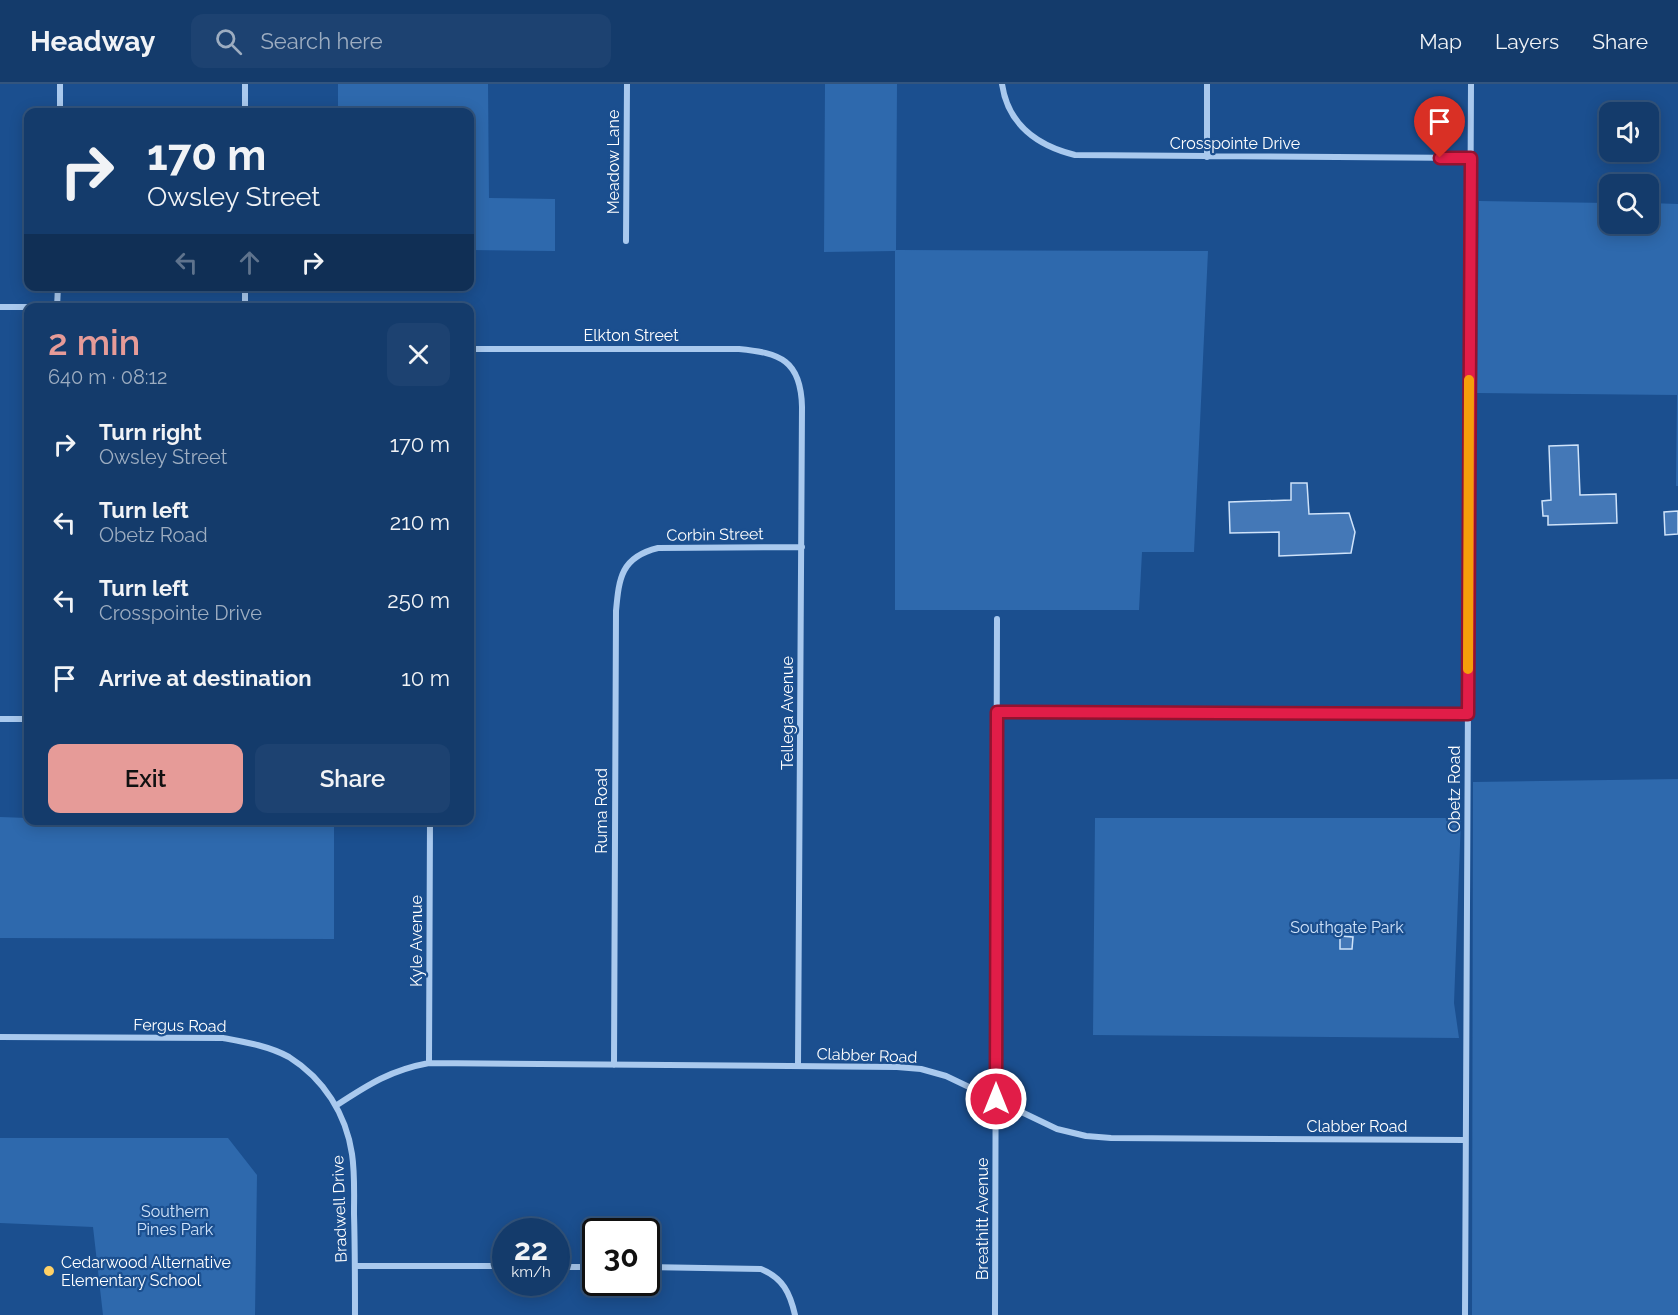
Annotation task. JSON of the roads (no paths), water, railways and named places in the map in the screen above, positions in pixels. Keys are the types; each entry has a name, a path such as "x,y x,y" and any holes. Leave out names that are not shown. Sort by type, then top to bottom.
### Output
{"street":[{"path":"60,84 60,108"},
{"path":"245,84 245,108"},
{"name":"Meadow Lane","path":"626,241 627,84"},
{"name":"Crosspointe Drive","path":"1002,84 1013,115 1028,133 1054,150 1075,155 1471,158"},
{"path":"1207,84 1207,157"},
{"name":"Obetz Road","path":"1465,1315 1471,84"},
{"path":"0,307 24,307"},
{"name":"Elkton Street","path":"474,349 739,349 765,351 788,364"},
{"name":"Tellega Avenue","path":"788,364 795,374 802,395 798,1066"},
{"name":"Corbin Street","path":"631,560 649,550 669,547 802,547"},
{"name":"Ruma Road","path":"614,1065 616,611 618,584 631,560"},
{"name":"Breathitt Avenue","path":"995,1315 997,619"},
{"path":"997,712 1468,714"},
{"path":"0,719 24,719"},
{"name":"Kyle Avenue","path":"429,1062 430,825"},
{"name":"Fergus Road","path":"0,1037 223,1038 245,1042 288,1057 303,1068 337,1105"},
{"name":"Clabber Road","path":"337,1105 377,1079 429,1062 897,1067 921,1069 946,1076 996,1099 1025,1116 1057,1129 1094,1137 1465,1140"},
{"name":"Bradwell Drive","path":"337,1105 344,1122 352,1155 355,1315"},
{"path":"355,1266 492,1266"},
{"path":"660,1267 761,1269 773,1274 783,1283 792,1300 795,1315"}],"place":[{"name":"Cedarwood Alternative Elementary School","path":"49,1271"}],"park label":[{"name":"Southgate Park","path":"1347,927"},
{"name":"Southern Pines Park","path":"175,1220"}]}
